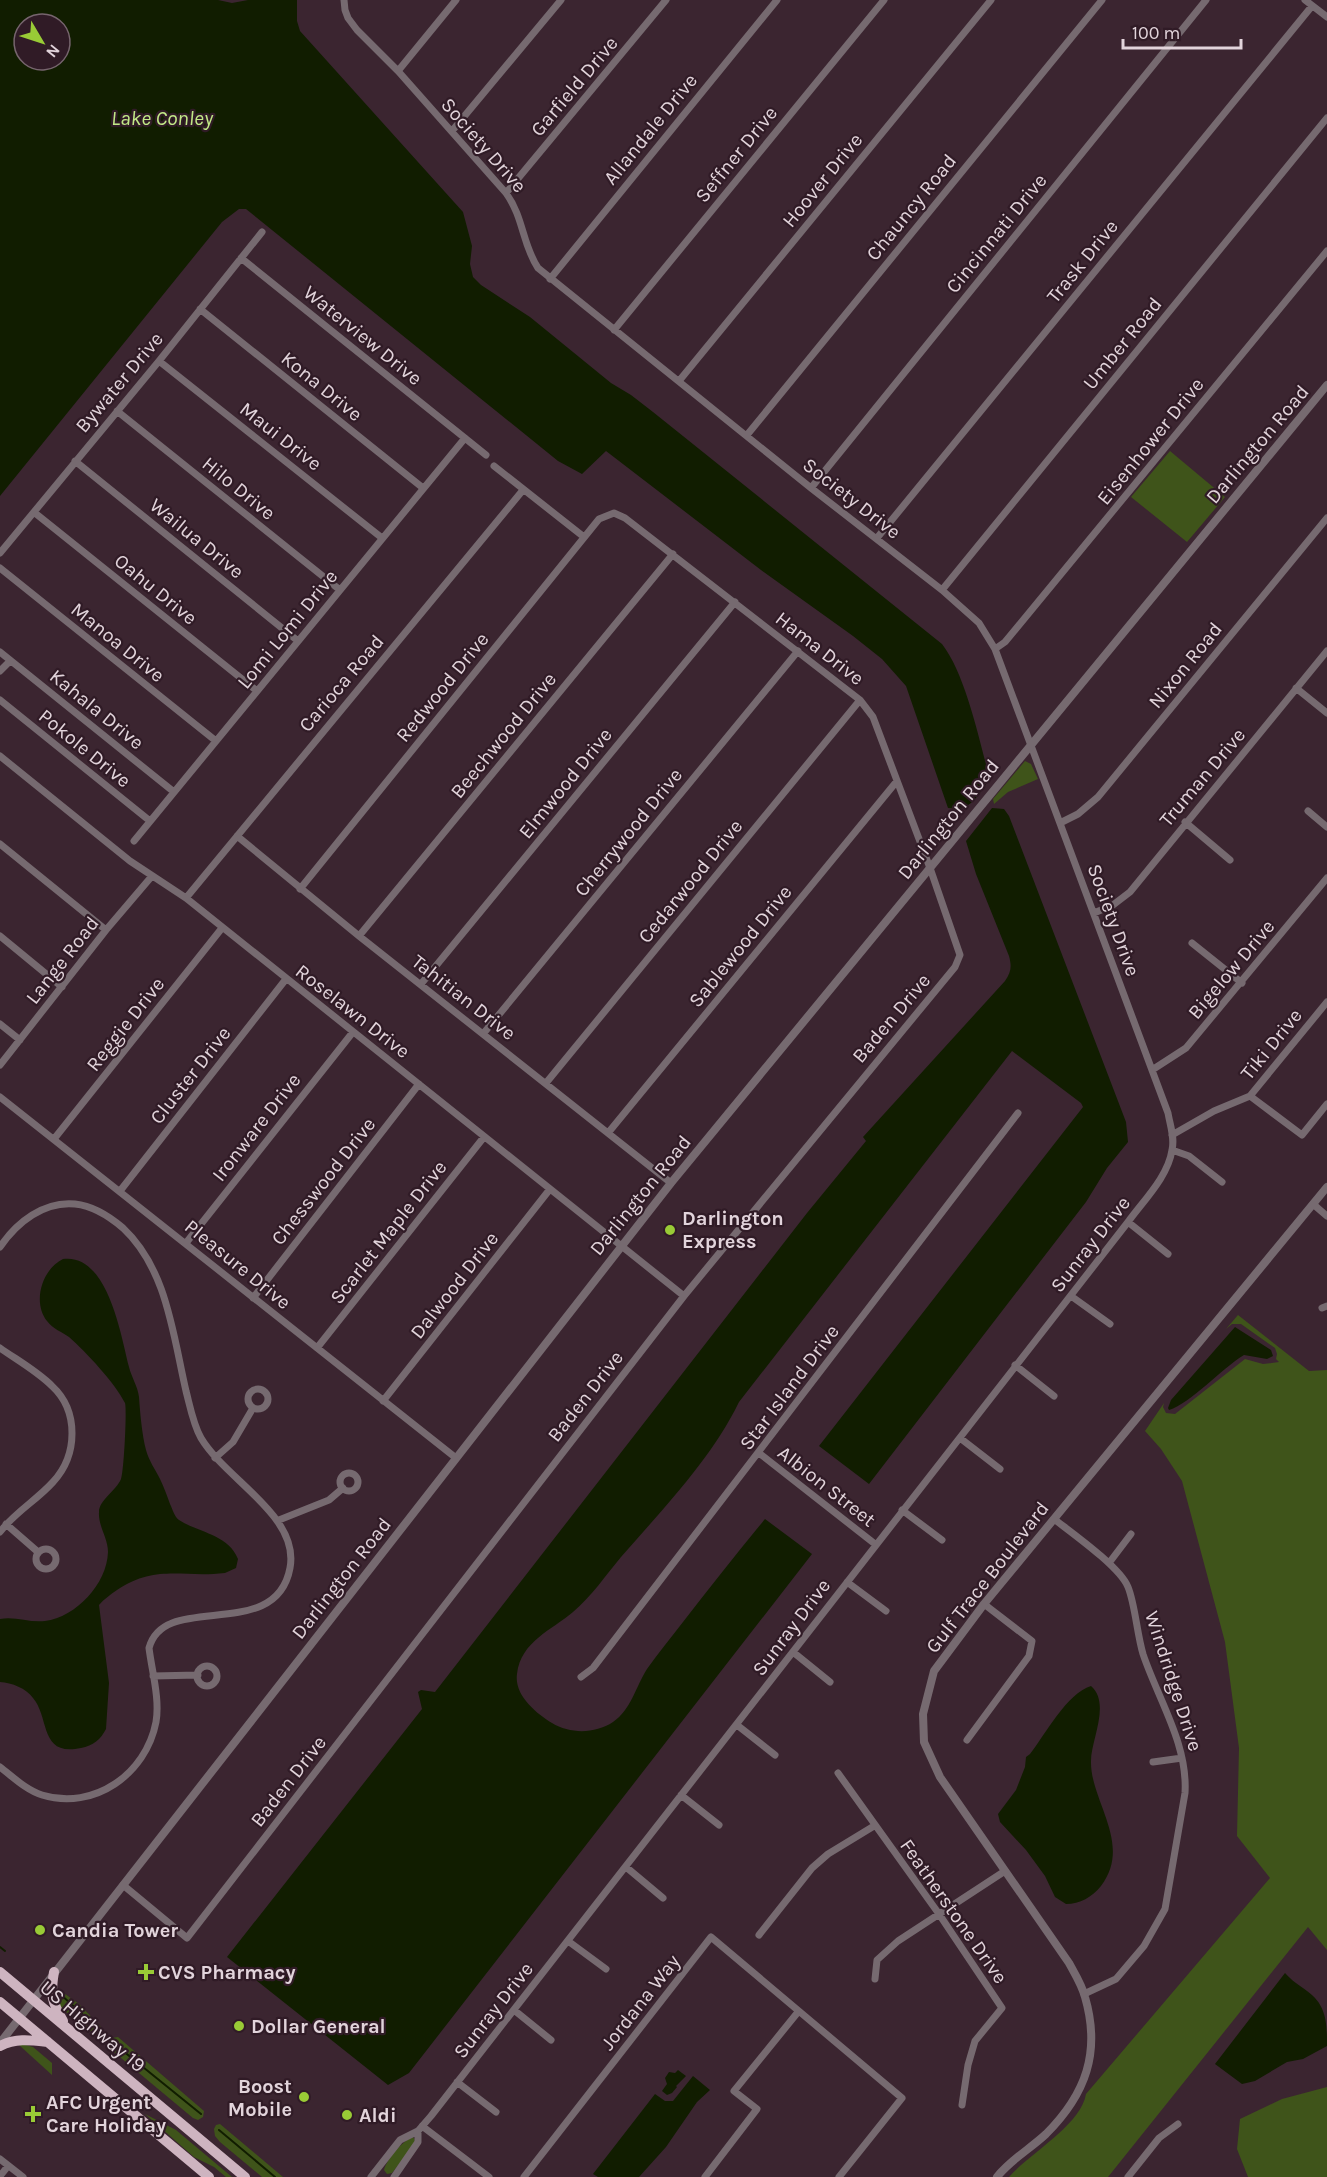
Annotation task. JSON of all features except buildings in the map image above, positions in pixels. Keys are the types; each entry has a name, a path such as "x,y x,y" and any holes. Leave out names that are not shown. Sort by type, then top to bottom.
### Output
{"highway":[{"name":"US Highway 19","path":"0,1972 245,2177"},
{"path":"54,1972 51,1988 53,2004 66,2027"},
{"name":"US Highway 19","path":"0,2002 209,2177"},
{"path":"0,2045 21,2040 48,2042"}],"street":[{"name":"Society Drive","path":"345,0 345,10 357,30 398,71 506,193 518,212 532,259 538,268 811,488 942,590 980,623 994,649 1031,744 1168,1113 1172,1135"},
{"path":"398,71 456,0"},
{"path":"452,131 561,0"},
{"name":"Garfield Drive","path":"506,193 666,0"},
{"name":"Allandale Drive","path":"550,279 777,0"},
{"name":"Seffner Drive","path":"614,330 884,0"},
{"name":"Hoover Drive","path":"679,381 991,0"},
{"name":"Chauncy Road","path":"747,435 1102,0"},
{"name":"Cincinnati Drive","path":"811,488 1206,0"},
{"path":"1305,0 1327,18"},
{"name":"Trask Drive","path":"877,538 1312,6"},
{"name":"Umber Road","path":"942,590 1327,118"},
{"name":"Bywater Drive","path":"0,553 262,232"},
{"name":"Eisenhower Drive","path":"994,649 1005,642 1327,251"},
{"name":"Waterview Drive","path":"241,258 486,455"},
{"name":"Kona Drive","path":"200,309 423,488"},
{"name":"Maui Drive","path":"159,361 382,538"},
{"name":"Darlington Road","path":"0,2045 54,1972 671,1183 1327,385"},
{"name":"Hilo Drive","path":"117,411 340,590"},
{"name":"Lomi Lomi Drive","path":"134,841 465,438"},
{"name":"Wailua Drive","path":"75,461 298,641"},
{"path":"494,466 584,537"},
{"name":"Carioca Road","path":"186,898 523,490"},
{"name":"Oahu Drive","path":"34,513 257,691"},
{"name":"Redwood Drive","path":"300,889 599,519 614,513"},
{"name":"Hama Drive","path":"614,513 625,518 673,554 860,700 873,717 930,868"},
{"name":"Nixon Road","path":"1060,824 1078,814 1098,797 1327,518"},
{"name":"Beechwood Drive","path":"359,936 673,554"},
{"name":"Manoa Drive","path":"0,568 216,741"},
{"name":"Elmwood Drive","path":"421,984 735,602"},
{"name":"Cherrywood Drive","path":"483,1034 798,651"},
{"name":"Truman Drive","path":"1094,913 1121,900 1327,651"},
{"name":"Kahala Drive","path":"0,652 174,792"},
{"path":"0,671 10,661"},
{"path":"1296,688 1327,713"},
{"name":"Pokole Drive","path":"0,700 150,821"},
{"name":"Cedarwood Drive","path":"546,1083 860,700"},
{"name":"Roselawn Drive","path":"0,756 130,861 186,898 684,1296"},
{"name":"Sablewood Drive","path":"608,1132 897,781"},
{"path":"1308,811 1327,827"},
{"path":"1185,822 1230,860"},
{"name":"Tahitian Drive","path":"237,836 300,889 671,1183"},
{"path":"0,844 106,930"},
{"name":"Baden Drive","path":"123,1885 187,1938 684,1296 957,963 960,951 930,868"},
{"name":"Lange Road","path":"0,1065 106,930 152,876"},
{"name":"Bigelow Drive","path":"1152,1070 1186,1048 1327,878"},
{"name":"Reggie Drive","path":"54,1139 222,928"},
{"path":"0,936 62,987"},
{"path":"1192,943 1242,983"},
{"name":"Cluster Drive","path":"120,1191 286,979"},
{"name":"Tiki Drive","path":"1172,1135 1214,1111 1250,1096 1327,1002"},
{"path":"0,1024 20,1040"},
{"name":"Ironware Drive","path":"186,1243 353,1032"},
{"name":"Chesswood Drive","path":"253,1298 419,1084"},
{"path":"1250,1096 1302,1135 1327,1104"},
{"name":"Pleasure Drive","path":"0,1097 456,1458"},
{"name":"Star Island Drive","path":"581,1677 593,1668 1018,1113"},
{"name":"Sunray Drive","path":"371,2177 400,2140 420,2129 737,1725 874,1544 960,1438 1128,1222 1158,1181 1172,1150 1172,1135"},
{"name":"Scarlet Maple Drive","path":"317,1348 484,1137"},
{"path":"1172,1150 1188,1156 1221,1182"},
{"name":"Gulf Trace Boulevard","path":"997,2177 1045,2135 1071,2107 1089,2067 1092,2033 1084,1994 1069,1963 940,1777 924,1742 923,1714 934,1671 984,1604 1327,1187"},
{"name":"Dalwood Drive","path":"383,1401 550,1189"},
{"path":"0,1247 15,1228 28,1218 40,1210 58,1205 72,1204 96,1209 125,1231 139,1247 153,1270 166,1305 197,1428 215,1458 279,1520 287,1536 291,1559 288,1576 279,1591 269,1600 245,1612 181,1620 162,1627 154,1636 149,1648 157,1711 151,1739 141,1759 114,1786 91,1796 75,1799 57,1798 34,1792 0,1767"},
{"path":"1313,1204 1327,1216"},
{"path":"1128,1222 1168,1254"},
{"path":"1071,1296 1110,1324"},
{"path":"0,1348 40,1376 58,1392 70,1416 72,1437 70,1452 58,1476 0,1532"},
{"path":"1015,1365 1054,1396"},
{"path":"215,1458 233,1442 253,1408"},
{"path":"960,1438 1000,1469"},
{"name":"Albion Street","path":"759,1453 874,1544"},
{"path":"279,1520 329,1500 343,1488"},
{"path":"902,1510 942,1540"},
{"name":"Windridge Drive","path":"1054,1519 1109,1563 1128,1586 1143,1653 1182,1758 1186,1775 1166,1909 1144,1946 1116,1979 1084,1994"},
{"path":"6,1524 38,1552"},
{"path":"1109,1563 1131,1534"},
{"path":"847,1582 886,1611"},
{"path":"967,1740 1029,1656 1032,1641 984,1604"},
{"path":"793,1652 830,1682"},
{"path":"153,1676 198,1675"},
{"path":"737,1725 775,1755"},
{"path":"1153,1762 1182,1758"},
{"name":"Featherstone Drive","path":"838,1773 939,1914 1002,2008 975,2041 968,2065 962,2105"},
{"path":"681,1795 719,1825"},
{"path":"759,1935 812,1868 828,1854 874,1826"},
{"path":"626,1868 663,1898"},
{"path":"875,1979 877,1960 898,1941 1005,1871"},
{"name":"Jordana Way","path":"524,2177 711,1938 902,2098 839,2177"},
{"path":"568,1941 606,1969"},
{"path":"514,2010 551,2040"},
{"path":"705,2177 757,2109 734,2091 798,2012"},
{"path":"457,2082 496,2112"},
{"path":"1128,2177 1160,2138 1178,2124"},
{"path":"420,2129 489,2177"},
{"name":"Sunray Drive","path":"394,2177 418,2142 420,2129"},
{"path":"0,2159 23,2177"},
{"path":"0,2176 8,2166"}],"green space":[{"path":"1170,451 1225,497 1187,542 1131,497"},
{"path":"1025,761 1031,764 1038,779 1008,792 994,804 993,799"},
{"path":"1238,1315 1309,1371 1327,1370 1327,1950 1308,1927 1108,2177 1009,2177 1075,2117 1086,2094 1270,1878 1237,1836 1239,1748 1225,1642 1182,1481 1161,1449 1145,1431 1164,1403 1166,1413 1175,1414 1245,1359 1263,1364 1279,1362 1276,1359 1275,1348 1241,1324 1232,1324 1226,1329"},
{"path":"61,1991 79,2004 103,2029 98,2032 89,2031 60,2007 56,1994"},
{"path":"108,2036 118,2037 204,2111 203,2117 198,2120 193,2118 109,2048"},
{"path":"19,2045 33,2047 52,2063 52,2075"},
{"path":"1327,2087 1327,2177 1248,2177 1237,2149 1240,2119 1282,2099"},
{"path":"145,2114 176,2130 232,2177 226,2177 214,2167 194,2157"},
{"path":"220,2124 283,2177 262,2177 220,2142 215,2136 214,2129"},
{"path":"413,2137 415,2140 412,2148 392,2173 387,2174 384,2170 392,2156 404,2142"}],"water":[{"name":"Lake Conley","path":"0,0 218,0 232,3 248,0 297,0 297,21 300,31 463,212 472,246 470,264 473,277 481,285 530,317 611,383 653,412 942,644 951,657 965,690 990,779 969,805 948,808 906,686 882,659 606,451 582,474 558,461 246,209 239,209 222,222 0,496"},
{"path":"992,808 1004,809 1009,816 1126,1122 1128,1142 1107,1168 1086,1202 869,1484 819,1446 1083,1107 1081,1103 1012,1051 739,1402 715,1443 685,1483 586,1600 539,1637 524,1653 517,1674 517,1682 527,1703 559,1727 574,1731 598,1729 613,1722 624,1711 651,1663 765,1519 812,1554 409,2073 388,2085 227,1957 422,1709 418,1692 421,1690 435,1692 807,1213 866,1141 863,1137 1009,975 1009,956 976,874 966,841"},
{"path":"63,1259 78,1261 91,1269 102,1282 110,1299 138,1393 146,1450 175,1515 179,1520 220,1539 227,1544 238,1559 236,1568 225,1573 144,1577 117,1590 99,1605 109,1683 106,1729 93,1744 68,1749 58,1747 52,1741 38,1706 27,1691 0,1682 0,1619 45,1621 57,1618 78,1606 96,1587 102,1576 108,1552 99,1512 105,1499 119,1483 122,1474 125,1403 92,1359 69,1337 49,1324 40,1305 45,1278 50,1270"},
{"path":"1235,1327 1271,1350 1273,1356 1267,1359 1244,1355 1187,1400 1169,1410 1171,1400"},
{"path":"1091,1686 1097,1693 1100,1712 1092,1752 1092,1776 1108,1823 1113,1854 1110,1870 1101,1886 1090,1897 1066,1904 1055,1897 1045,1876 1026,1850 1000,1822 998,1814 1016,1790 1025,1767 1026,1757 1073,1697"},
{"path":"1285,1973 1319,2002 1325,2015 1327,2046 1303,2059 1287,2062 1255,2081 1242,2084 1215,2064"},
{"path":"678,2070 686,2076 672,2093 667,2095 662,2091 667,2084 665,2078 669,2072 675,2073"},
{"path":"693,2076 710,2090 697,2102 666,2147 639,2177 598,2177 593,2174 655,2094 665,2101 673,2101"}],"waterway":[{"path":"0,1947 5,1951"},
{"path":"59,1993 94,2025"},
{"path":"112,2042 201,2114"},
{"path":"219,2130 275,2177"}],"place":[{"name":"Darlington Express","path":"670,1230"},
{"name":"Candia Tower","path":"40,1930"},
{"name":"CVS Pharmacy","path":"146,1972"},
{"name":"Dollar General","path":"239,2026"},
{"name":"Boost Mobile","path":"304,2097"},
{"name":"AFC Urgent Care Holiday","path":"33,2114"},
{"name":"Aldi","path":"347,2115"}]}
